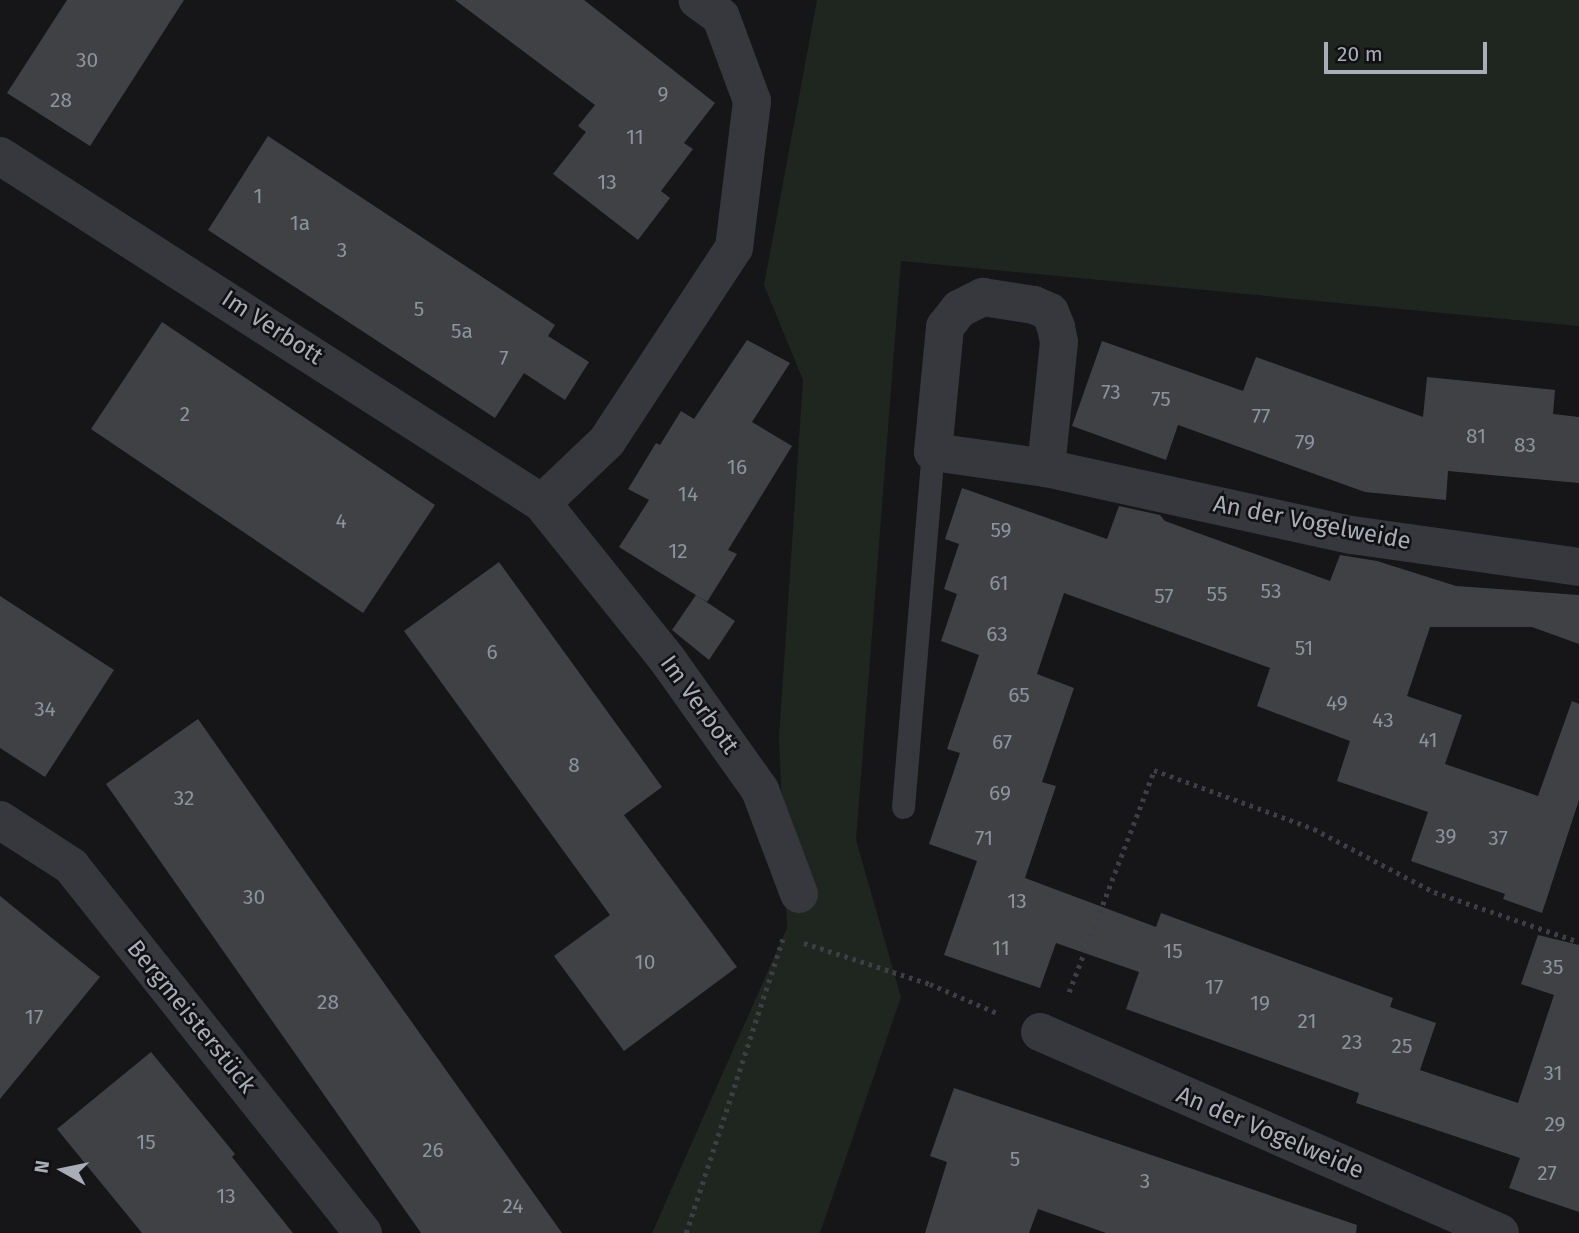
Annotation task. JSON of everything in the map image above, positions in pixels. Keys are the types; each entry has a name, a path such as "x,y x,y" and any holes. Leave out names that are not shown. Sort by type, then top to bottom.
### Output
{"street":[{"path":"542,503 607,441 734,248 751,101 721,17 698,0"},
{"name":"Im Verbott","path":"0,156 542,503 667,659 760,790 799,894"},
{"path":"933,452 946,327 959,309 983,297 1017,299 1050,312 1059,342 1046,468"},
{"name":"An der Vogelweide","path":"933,452 1046,468 1352,535 1579,567"},
{"name":"Bergmeisterstück","path":"0,820 71,866 363,1233"},
{"name":"An der Vogelweide","path":"1045,1035 1500,1233"}],"lane":[{"path":"902,807 933,452"}],"path":[{"path":"686,1233 784,937 930,984 1045,1035 1154,770 1314,829 1434,892 1579,942"}],"shaded area":[{"path":"817,0 1579,0 1579,326 901,261 856,840 901,997 820,1233 652,1233 787,928 779,737 803,380 764,285"}],"building":[{"path":"67,0 184,0 90,146 7,93"},
{"path":"455,0 584,0 715,103 684,143 693,149 661,191 670,198 638,240 553,174 586,132 578,126 595,105"},
{"path":"268,136 555,325 548,336 589,362 565,400 524,373 495,418 208,230"},
{"path":"162,322 435,505 363,613 91,429"},
{"path":"747,340 790,363 752,422 792,446 728,550 737,554 707,602 619,547 649,500 628,489 656,443 660,445 681,411 694,419"},
{"path":"1102,341 1243,391 1256,357 1423,417 1427,377 1555,390 1553,414 1579,417 1579,483 1448,471 1446,500 1365,492 1178,425 1166,460 1072,426"},
{"path":"962,488 1107,539 1119,506 1160,515 1165,521 1330,581 1340,555 1377,561 1456,586 1579,595 1579,644 1532,627 1430,627 1407,696 1462,715 1445,764 1538,796 1572,701 1579,704 1579,800 1542,913 1503,899 1505,894 1411,861 1428,812 1337,781 1350,741 1257,706 1270,668 1064,593 1037,674 1074,688 1042,782 1056,786 1025,878 1156,927 1161,913 1393,998 1390,1007 1436,1023 1420,1070 1518,1103 1554,995 1521,984 1538,935 1579,945 1579,1212 1509,1188 1520,1158 1356,1103 1359,1093 1126,1009 1139,972 1056,943 1040,988 944,955 977,861 929,844 960,753 947,749 979,655 941,641 957,594 944,589 959,544 945,539"},
{"path":"499,562 662,787 624,815 737,967 624,1051 554,956 610,915 404,631"},
{"path":"696,595 735,621 709,660 672,630"},
{"path":"0,596 114,670 45,777 0,748"},
{"path":"198,719 562,1233 421,1233 106,784"},
{"path":"0,896 100,977 0,1099"},
{"path":"151,1052 235,1154 232,1157 293,1233 142,1233 57,1129"},
{"path":"954,1088 1357,1225 1356,1233 1106,1233 1038,1209 1029,1233 925,1233 947,1162 930,1156"}]}
